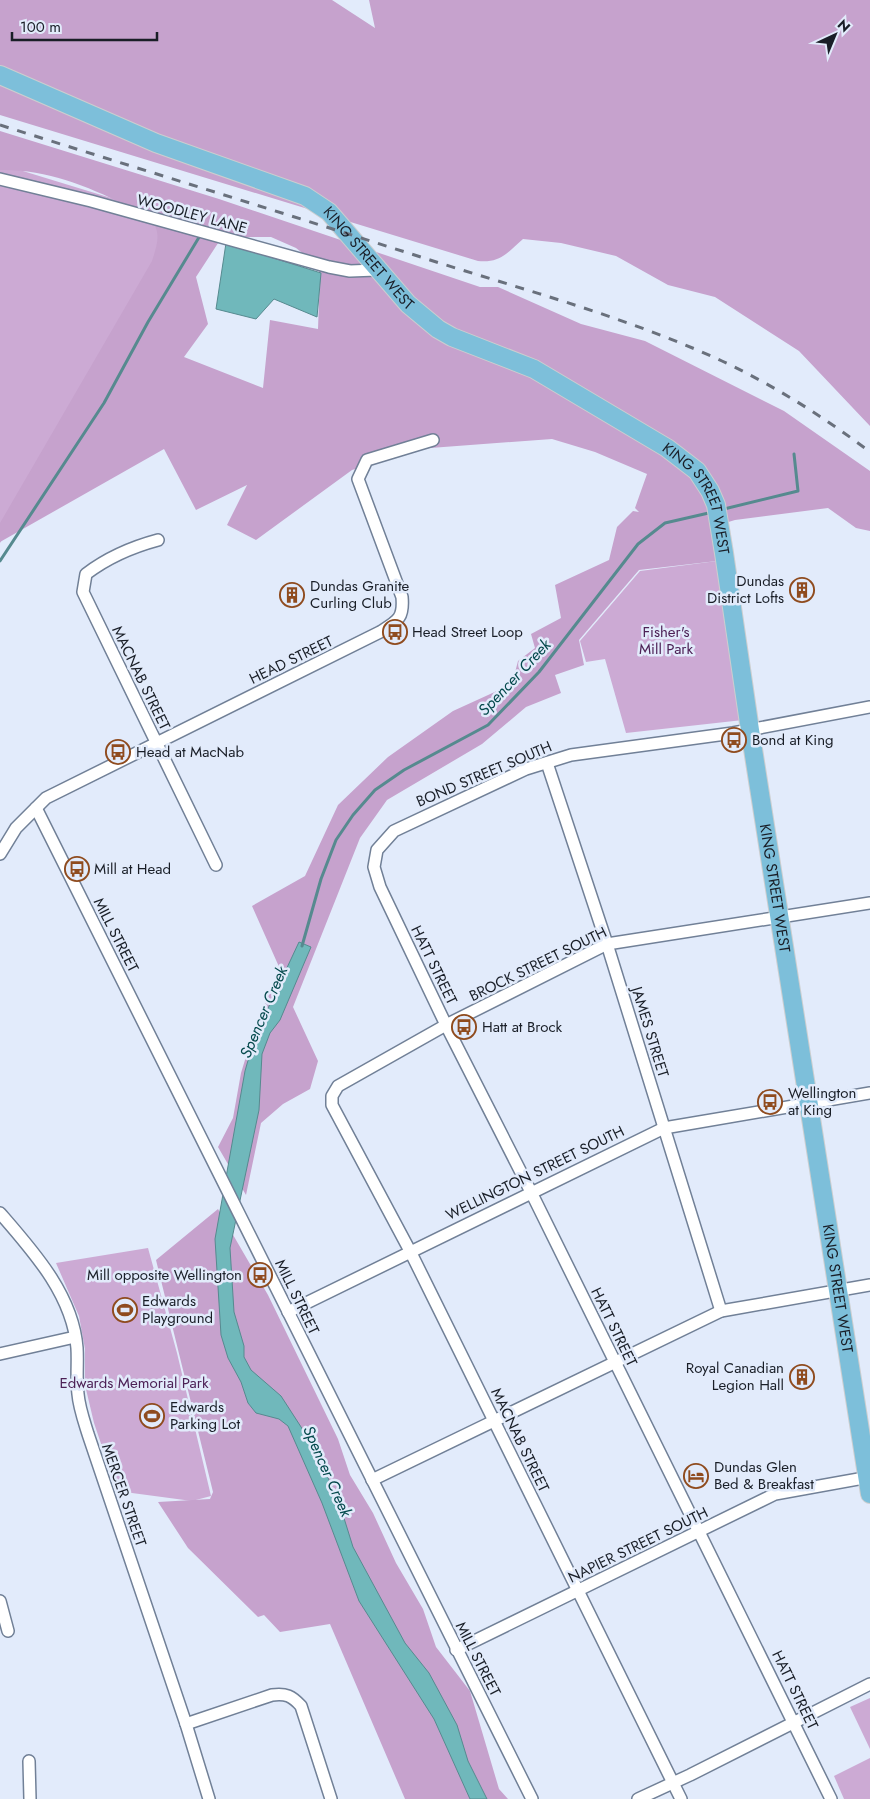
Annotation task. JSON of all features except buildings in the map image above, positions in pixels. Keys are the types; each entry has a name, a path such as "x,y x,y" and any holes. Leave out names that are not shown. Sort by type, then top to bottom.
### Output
{"main road":[{"name":"KING STREET WEST","path":"0,75 156,143 305,196 329,212 376,270 408,304 438,329 452,337 534,369 667,448 697,472 710,491 716,505 720,524 837,1290 869,1483"}],"street":[{"name":"WOODLEY LANE","path":"0,179 91,201 329,267 350,271 376,270"},
{"name":"HEAD STREET","path":"0,854 16,828 46,798 380,632 399,620 403,610 402,597 358,479 367,460 433,440"},
{"name":"MACNAB STREET","path":"158,540 132,548 94,568 86,574 83,583 87,603 216,865"},
{"name":"BOND STREET SOUTH","path":"374,867 377,850 394,831 526,769 547,762 571,755 611,748 750,730 870,707"},
{"name":"JAMES STREET","path":"547,762 607,944 721,1311"},
{"name":"MILL STREET","path":"36,808 532,1799"},
{"name":"HATT STREET","path":"374,867 380,887 446,1025 531,1192 832,1799"},
{"name":"BROCK STREET SOUTH","path":"332,1096 338,1086 446,1025 607,944 870,903"},
{"name":"WELLINGTON STREET SOUTH","path":"288,1312 664,1128 870,1093"},
{"name":"MACNAB STREET","path":"332,1096 332,1105 410,1251 682,1799"},
{"name":"MERCER STREET","path":"0,1213 30,1248 51,1277 68,1314 75,1337 78,1396 88,1434 186,1724 209,1799"},
{"path":"372,1480 721,1311 870,1285"},
{"path":"0,1354 75,1337"},
{"name":"NAPIER STREET SOUTH","path":"456,1650 700,1533 776,1494 869,1483"},
{"path":"0,1600 8,1631"},
{"path":"638,1799 870,1684"},
{"path":"186,1724 272,1695 283,1693 294,1698 301,1706 331,1799"},
{"path":"29,1761 30,1799"}],"green space":[{"path":"0,164 196,224 0,543"},
{"name":"Fisher's Mill Park","path":"717,561 743,720 626,733 605,659 586,662 580,641 640,571"},
{"name":"Edwards Memorial Park","path":"148,1248 177,1353 211,1496 192,1501 117,1491 94,1423 85,1385 85,1349 79,1316 56,1263"},
{"path":"870,1698 870,1749 850,1707"},
{"path":"870,1758 870,1799 844,1799 834,1776"}],"shaded area":[{"path":"0,0 332,0 375,28 369,0 870,0 870,426 799,351 715,297 668,285 616,256 561,243 523,239 508,253 498,259 478,261 0,115"},
{"path":"0,131 219,199 480,287 498,287 581,324 645,341 784,411 870,471 870,531 856,528 828,508 735,520 712,527 717,561 639,570 579,640 584,665 555,675 561,693 526,707 482,744 387,800 360,838 293,1007 318,1061 310,1089 283,1104 261,1123 246,1195 218,1147 233,1118 241,1073 256,1024 280,969 252,906 305,876 338,805 388,757 453,711 512,684 518,661 535,648 531,634 561,618 555,585 609,560 617,527 633,511 639,512 635,508 647,474 595,452 552,439 417,449 352,470 256,540 227,525 247,485 196,510 164,449 0,542 0,523 152,261 157,233 154,224 145,215 95,191 49,175 16,170 0,170","holes":["222,237 271,237 296,248 310,259 320,273 318,329 270,320 263,388 184,357 208,324 196,277"]},
{"path":"226,243 321,273 317,317 274,299 256,319 216,309"},
{"path":"299,942 311,947 280,1020 270,1033 262,1054 259,1110 230,1248 234,1312 244,1346 244,1357 251,1370 281,1396 314,1447 339,1502 353,1547 405,1643 429,1673 457,1725 468,1761 487,1799 470,1799 434,1719 359,1601 322,1503 288,1426 279,1419 256,1413 248,1403 241,1382 228,1358 221,1335 215,1239 245,1071 255,1036"},
{"path":"218,1209 268,1295 338,1439 350,1475 373,1513 396,1563 423,1609 436,1647 470,1691 499,1789 508,1799 405,1799 330,1624 280,1632 264,1615 258,1617 188,1548 158,1502 210,1499 213,1492 156,1260"}],"waterway":[{"path":"0,561 104,403 148,322 201,234"},
{"name":"Spencer Creek","path":"724,509 798,491 794,454"},
{"name":"Spencer Creek","path":"302,946 321,879 336,840 353,815 375,790 404,770 488,725 539,672 638,544 665,523 713,512"}],"railway":[{"path":"0,125 541,294 651,331 722,361 761,381 817,414 870,452"}],"place":[{"name":"Dundas District Lofts","path":"802,590"},
{"name":"Dundas Granite Curling Club","path":"292,595"},
{"name":"Head Street Loop","path":"395,632"},
{"name":"Bond at King","path":"734,740"},
{"name":"Head at MacNab","path":"118,752"},
{"name":"Mill at Head","path":"77,869"},
{"name":"Hatt at Brock","path":"464,1027"},
{"name":"Wellington at King","path":"770,1102"},
{"name":"Mill opposite Wellington","path":"260,1275"},
{"name":"Edwards Playground","path":"125,1310"},
{"name":"Royal Canadian Legion Hall","path":"802,1377"},
{"name":"Edwards Parking Lot","path":"152,1416"},
{"name":"Dundas Glen Bed & Breakfast","path":"696,1476"}]}
